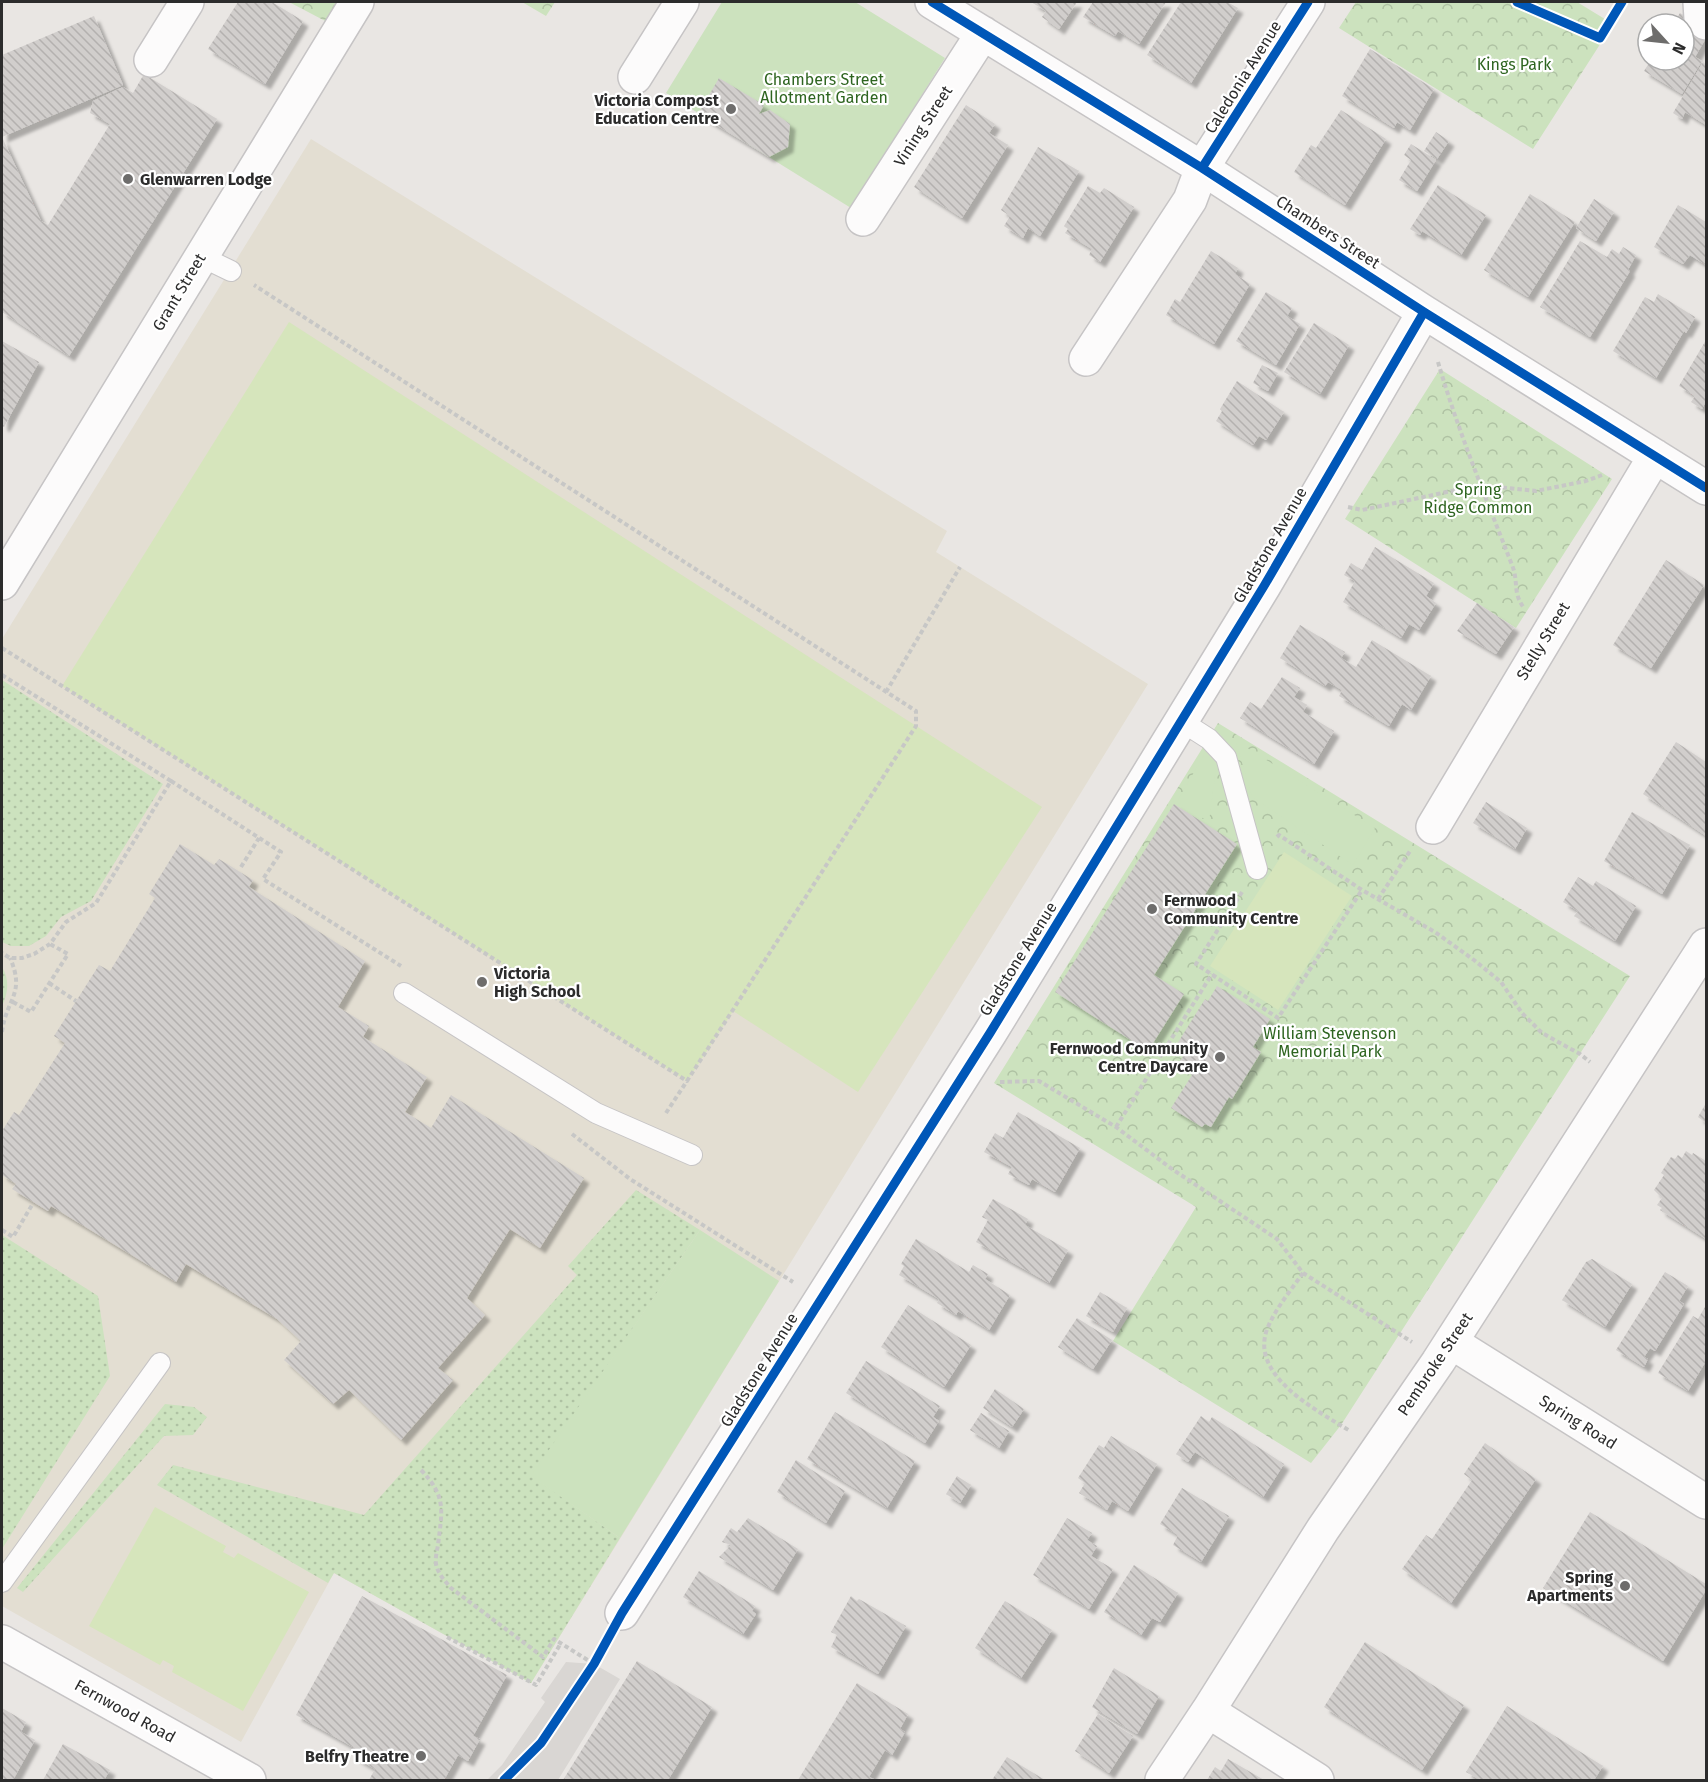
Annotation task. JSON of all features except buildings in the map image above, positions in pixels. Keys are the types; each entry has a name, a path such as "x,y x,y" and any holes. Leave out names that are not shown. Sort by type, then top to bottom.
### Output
{"street":[{"path":"151,60 187,2"},
{"name":"Grant Street","path":"2,583 357,2"},
{"path":"635,77 682,2"},
{"name":"Chambers Street","path":"933,2 1203,168 1424,312 1707,488"},
{"name":"Caledonia Avenue","path":"1086,359 1190,200 1203,168 1308,2"},
{"path":"1700,2 1701,19 1707,23"},
{"name":"Vining Street","path":"863,219 983,33"},
{"name":"Gladstone Avenue","path":"622,1613 990,1033 1264,586 1424,312"},
{"name":"Stelly Street","path":"1424,836 1655,456"},
{"name":"Pembroke Street","path":"1162,1780 1208,1712 1323,1529 1444,1352 1707,945"},
{"name":"Spring Road","path":"1444,1352 1707,1502"},
{"name":"Fernwood Road","path":"2,1642 249,1780"},
{"path":"1208,1712 1317,1780"}],"lane":[{"path":"200,256 231,270"},
{"path":"1181,721 1209,739 1226,757 1257,869"},
{"path":"404,993 596,1113 692,1155"},
{"path":"2,1582 160,1363"}],"path":[{"path":"231,270 916,711 916,726 651,1137"},
{"path":"1424,312 1440,369 1480,485 1513,567 1517,598 1545,637"},
{"path":"1312,502 1362,510 1480,485 1536,491 1586,481 1605,474"},
{"path":"886,692 960,567"},
{"path":"2,648 687,1081"},
{"path":"2,675 280,852 263,879 402,967 404,993"},
{"path":"10,958 22,958 34,954 50,944 66,922 96,903 171,781"},
{"path":"1362,890 1278,1018 1196,964 1279,835 1362,890 1435,932 1474,960 1501,982 1522,1013 1542,1033 1580,1054 1617,1083"},
{"path":"1378,898 1424,836"},
{"path":"241,867 259,838"},
{"path":"13,1002 31,1012 50,983 68,954 50,944"},
{"path":"2,952 10,958 17,982 13,1002 3,1022 2,1032"},
{"path":"1116,1127 1212,974"},
{"path":"50,983 76,1001"},
{"path":"993,1082 1039,1081 1116,1127 1172,1169 1277,1239 1303,1273 1400,1334 1444,1352"},
{"path":"571,1133 630,1179 821,1300"},
{"path":"2,1230 13,1237 32,1205"},
{"path":"1303,1273 1268,1327 1264,1339 1266,1356 1272,1372 1293,1394 1378,1449"},
{"path":"421,1470 430,1480 441,1504 442,1520 436,1563 441,1576 451,1588 543,1657 554,1639 594,1664"},
{"path":"447,1637 536,1686 561,1643"}],"shaded area":[{"name":"Victoria High School","path":"311,139 947,531 936,552 1148,684 531,1683 334,1573 241,1742 2,1606 2,639"},
{"path":"566,1662 594,1664 620,1679 558,1780 487,1780 502,1765 545,1702 541,1698"}],"green space":[{"path":"289,2 342,2 329,23"},
{"path":"522,2 555,2 546,16"},
{"name":"Chambers Street Allotment Garden","path":"722,2 855,2 945,58 851,208 666,93"},
{"name":"Kings Park","path":"1356,2 1577,2 1613,24 1533,149 1339,28"},
{"path":"289,322 1042,807 858,1092 733,1011 687,1081 62,686"},
{"name":"Spring Ridge Common","path":"1440,369 1612,479 1516,628 1345,519"},
{"path":"2,680 163,784 91,901 61,917 46,936 29,946 11,946 2,942"},
{"name":"William Stevenson Memorial Park","path":"1218,723 1630,976 1341,1425 1311,1463 1113,1341 1196,1207 994,1083"},
{"path":"1236,741 1375,828 1353,865 1252,797"},
{"path":"1205,753 1217,761 1209,822 1177,802"},
{"path":"1284,852 1352,896 1278,1010 1210,966"},
{"path":"2,967 7,986 2,1006"},
{"path":"636,1190 700,1230 532,1476 620,1538 531,1683 334,1573 328,1583 157,1485 173,1465 364,1515 577,1275 568,1266"},
{"path":"700,1230 779,1281 620,1538 531,1476"},
{"path":"2,1235 98,1296 110,1376 2,1549"},
{"path":"165,1404 194,1407 207,1417 193,1435 164,1436 23,1592 17,1588"},
{"path":"155,1507 226,1546 223,1552 234,1558 238,1553 309,1592 243,1711 172,1672 174,1666 163,1660 160,1665 89,1626"}],"cycle path":[{"path":"932,2 1202,168 1424,312 1706,488"},
{"path":"1202,168 1308,2"},
{"path":"1517,2 1600,38 1622,2"},
{"path":"504,1780 541,1743 594,1664 622,1613 990,1033 1264,586 1424,312"}],"place":[{"name":"Victoria Compost Education Centre","path":"731,109"},
{"name":"Glenwarren Lodge","path":"128,179"},
{"name":"Fernwood Community Centre","path":"1152,909"},
{"name":"Victoria High School","path":"482,982"},
{"name":"Fernwood Community Centre Daycare","path":"1220,1057"},
{"name":"Spring Apartments","path":"1625,1586"},
{"name":"Belfry Theatre","path":"421,1756"}]}
